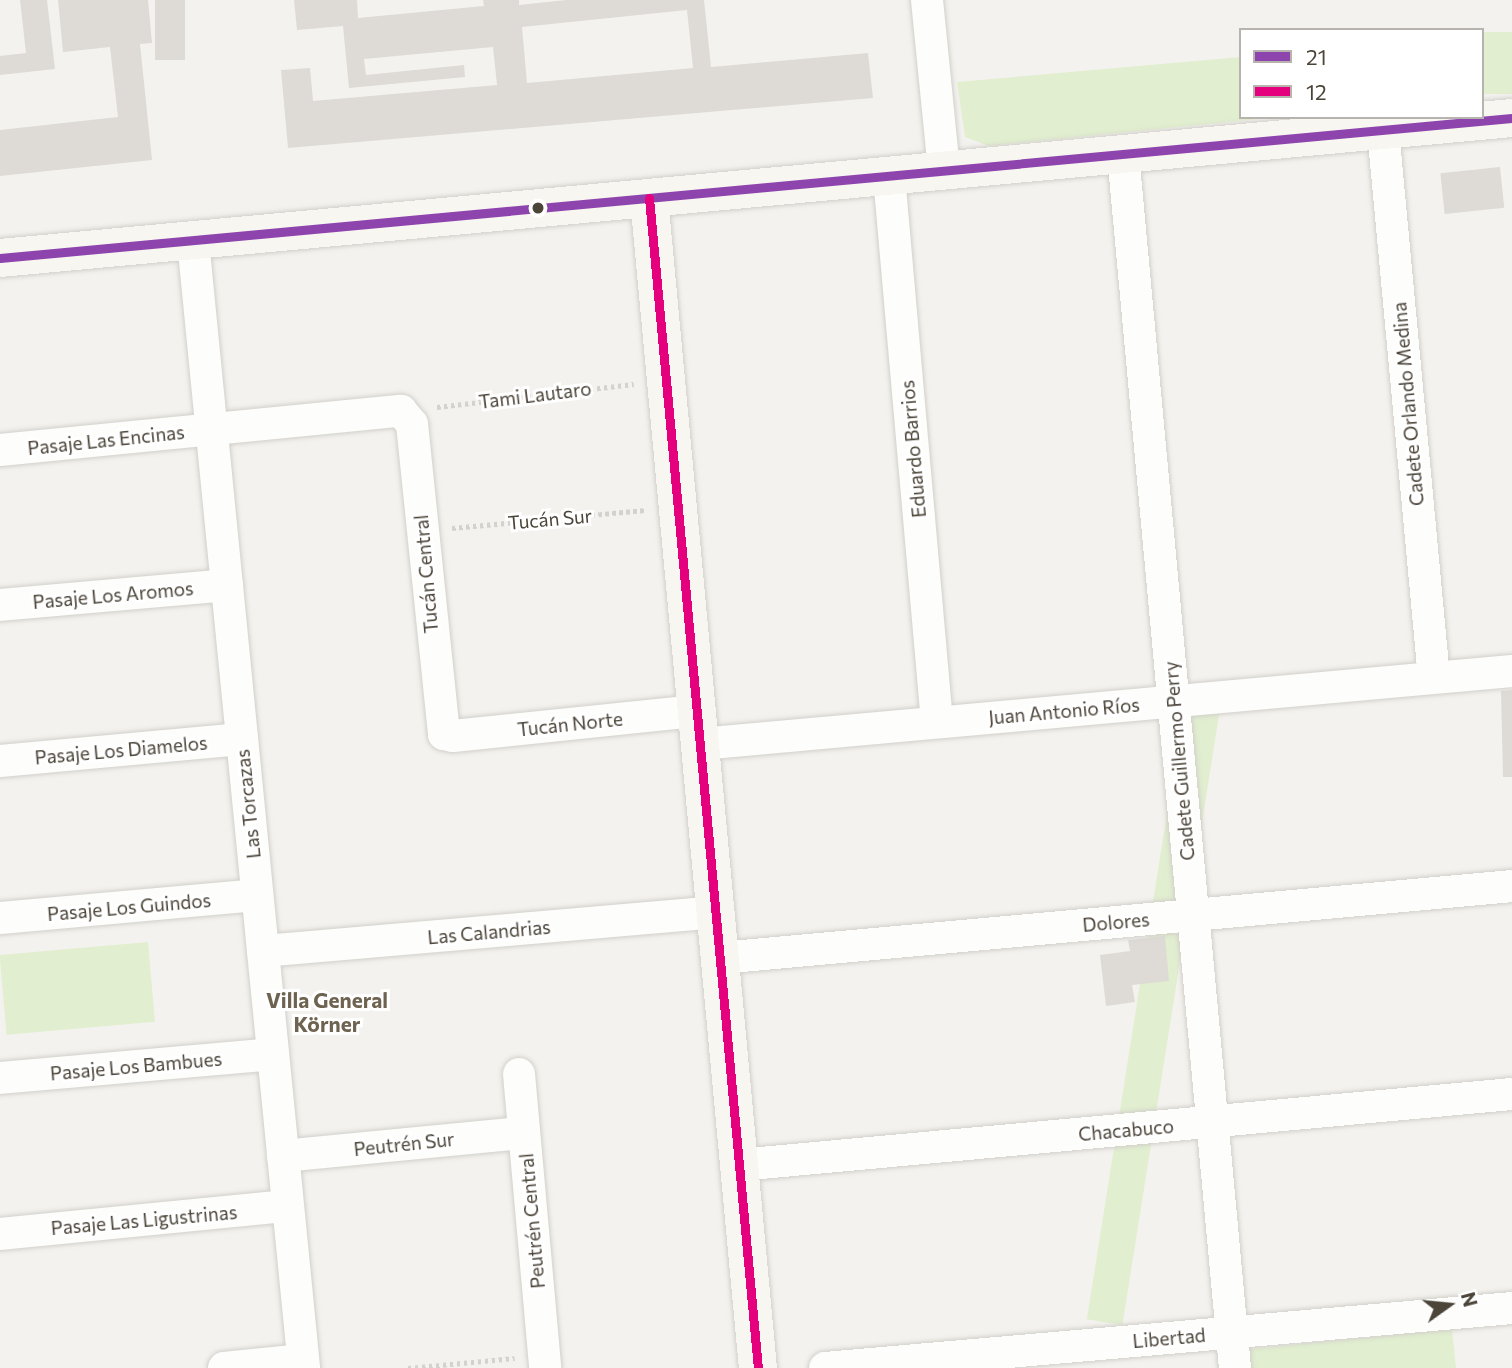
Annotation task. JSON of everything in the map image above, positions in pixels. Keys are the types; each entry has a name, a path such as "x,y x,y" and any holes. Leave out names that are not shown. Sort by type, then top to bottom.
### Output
{"street":[{"path":"926,0 944,171"},
{"path":"0,258 1512,118"},
{"name":"Cadete Orlando Medina","path":"1383,130 1434,678"},
{"name":"Cadete Guillermo Perry","path":"1123,154 1235,1368"},
{"name":"Eduardo Barrios","path":"889,176 937,722"},
{"path":"649,198 758,1368"},
{"name":"Las Torcazas","path":"193,241 303,1364"},
{"path":"212,429 395,411 406,414"},
{"name":"Tucán Central","path":"406,414 412,424 444,734"},
{"name":"Pasaje Las Encinas","path":"0,450 212,429"},
{"name":"Pasaje Los Aromos","path":"0,604 227,585"},
{"name":"Juan Antonio Ríos","path":"698,727 937,722 1512,671"},
{"name":"Tucán Norte","path":"444,734 453,736 698,727"},
{"name":"Pasaje Los Diamelos","path":"0,761 242,740"},
{"name":"Dolores","path":"720,958 1512,886"},
{"name":"Pasaje Los Guindos","path":"0,918 257,895"},
{"name":"Las Calandrias","path":"263,951 716,912"},
{"name":"Pasaje Los Bambues","path":"0,1078 273,1054"},
{"name":"Peutrén Central","path":"519,1074 545,1362"},
{"name":"Chacabuco","path":"739,1165 1512,1094"},
{"name":"Peutrén Sur","path":"283,1156 524,1133"},
{"name":"Pasaje Las Ligustrinas","path":"0,1234 288,1206"},
{"name":"Libertad","path":"825,1368 1512,1308"},
{"path":"224,1368 303,1364"}],"path":[{"name":"Tami Lautaro","path":"406,414 423,408 666,380"},
{"name":"Tucán Sur","path":"422,531 678,507"},
{"path":"408,1368 545,1362"}],"green space":[{"path":"1484,32 1512,32 1512,94 1484,94"},
{"path":"1239,57 1239,119 1259,119 989,146 965,137 957,82"},
{"path":"1184,706 1220,712 1122,1325 1087,1319"},
{"path":"148,942 155,1022 7,1035 0,955"},
{"path":"1452,1329 1456,1368 1251,1368 1249,1349"}],"building":[{"path":"20,0 47,0 55,69 0,75 0,56 26,53"},
{"path":"58,0 148,0 152,43 140,44 152,160 0,176 0,130 118,117 110,47 63,52"},
{"path":"155,0 185,0 185,60 155,60"},
{"path":"294,0 357,0 358,18 484,6 483,0 519,0 519,5 566,0 704,0 711,67 868,53 873,98 288,148 281,70 310,68 313,101 497,85 493,47 364,59 366,75 464,65 465,77 349,88 343,26 297,30","holes":["687,10 693,68 527,83 522,27"]},
{"path":"1500,167 1504,208 1445,214 1440,173"},
{"path":"1512,690 1512,777 1503,777 1501,691"},
{"path":"1165,936 1169,981 1132,985 1135,1002 1106,1006 1100,955 1130,951 1128,940"}],"transit line":[{"name":"21","path":"0,258 1512,118"},
{"name":"12","path":"649,198 758,1368"}],"district":[{"name":"Villa General Körner","path":"327,1012"}]}
